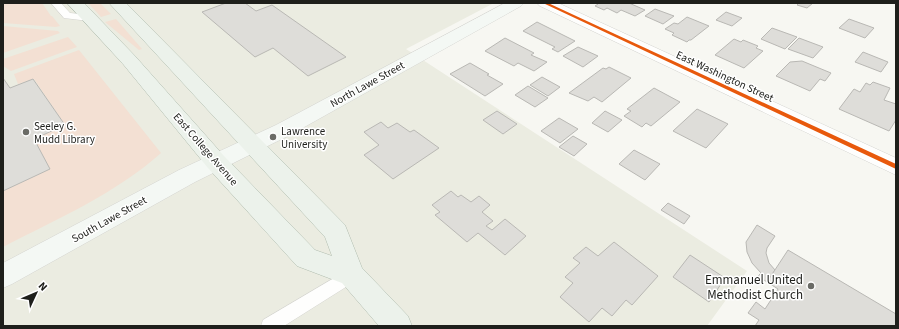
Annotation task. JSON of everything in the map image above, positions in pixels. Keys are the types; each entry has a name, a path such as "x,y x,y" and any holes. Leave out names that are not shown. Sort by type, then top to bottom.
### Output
{"main road":[{"name":"East College Avenue","path":"75,3 129,60 216,162 306,258 351,274"},
{"name":"East College Avenue","path":"117,3 336,232 351,274 398,326"},
{"name":"North Lawe Street","path":"216,162 253,145 516,3"},
{"name":"South Lawe Street","path":"3,276 187,176 216,162"}],"street":[{"name":"East Washington Street","path":"545,3 896,167"}],"lane":[{"path":"56,3 67,16 89,18"},
{"path":"269,326 351,274"}],"shaded area":[{"name":"Lawrence University","path":"3,3 494,3 406,49 747,271 707,326 3,326"},
{"path":"3,3 42,3 60,26 56,27 3,23"},
{"path":"88,3 100,3 111,14 101,17"},
{"path":"116,19 142,49 139,50 105,22"},
{"path":"3,26 58,31 60,33 3,53"},
{"path":"68,37 77,47 11,71 3,66 3,59"},
{"path":"79,50 161,153 124,181 85,205 3,247 3,191 50,169 34,139 65,125 34,79 18,84 14,74"}],"building":[{"path":"226,3 245,3 256,11 272,5 346,57 308,76 273,48 255,57 202,12"},
{"path":"595,3 629,3 645,10 635,16 621,10 617,13 607,8 604,10 595,6 598,4"},
{"path":"799,3 813,3 807,8 797,5"},
{"path":"655,9 674,16 663,24 645,16"},
{"path":"726,12 742,18 732,26 716,20"},
{"path":"687,17 709,26 687,42 672,35 674,33 665,29 674,23 678,24"},
{"path":"849,19 874,28 865,38 839,28"},
{"path":"537,22 575,41 558,52 552,49 555,47 523,31"},
{"path":"772,28 797,37 785,49 761,39"},
{"path":"505,38 534,53 531,55 547,62 534,71 518,63 514,66 485,51"},
{"path":"799,38 823,47 813,58 788,49"},
{"path":"734,39 741,42 743,40 758,46 756,48 763,51 744,68 715,55"},
{"path":"578,47 598,56 583,67 563,56"},
{"path":"863,52 888,62 881,72 855,62"},
{"path":"802,61 831,73 825,81 820,79 810,91 776,76 790,62"},
{"path":"470,63 503,84 485,96 450,74"},
{"path":"609,67 631,78 602,102 594,97 588,101 569,93 603,68 606,69"},
{"path":"542,77 560,87 548,96 530,85"},
{"name":"Seeley G. Mudd Library","path":"3,78 10,88 33,79 65,125 34,139 50,169 3,191"},
{"path":"873,82 890,88 884,100 896,104 896,120 889,131 839,109 854,89 860,92 866,83 870,85"},
{"path":"528,86 548,98 535,107 515,95"},
{"path":"654,88 680,102 651,126 646,123 642,127 624,116 631,111 627,109"},
{"path":"697,109 728,124 706,148 673,131"},
{"path":"497,111 517,124 503,134 483,120"},
{"path":"605,111 622,120 608,132 592,123"},
{"path":"559,118 578,129 560,143 541,131"},
{"path":"381,122 388,128 397,123 410,132 414,130 439,148 393,179 364,155 379,145 364,132"},
{"path":"573,136 587,144 574,156 559,147"},
{"path":"634,150 660,164 645,180 619,164"},
{"path":"451,191 458,197 461,195 471,202 479,196 490,205 482,212 493,221 486,226 492,230 505,219 526,236 505,255 478,233 467,242 435,215 440,212 432,205"},
{"path":"668,203 690,216 684,224 661,210"},
{"path":"757,225 775,236 767,248 766,253 769,263 775,270 767,282 758,276 761,273 752,263 747,252 746,242"},
{"path":"614,242 658,276 632,305 626,300 612,316 602,308 589,322 560,297 573,283 565,277 580,263 573,258 586,247 598,256"},
{"name":"Emmanuel United Methodist Church","path":"788,250 896,314 896,326 755,326 759,320 748,313 756,302 765,309 778,289 767,282"},
{"path":"690,255 725,278 709,302 673,277"}],"cycle path":[{"path":"545,3 896,167"}],"place":[{"name":"Seeley G. Mudd Library","path":"26,132"},
{"name":"Lawrence University","path":"273,137"},
{"name":"Emmanuel United Methodist Church","path":"811,286"}]}
